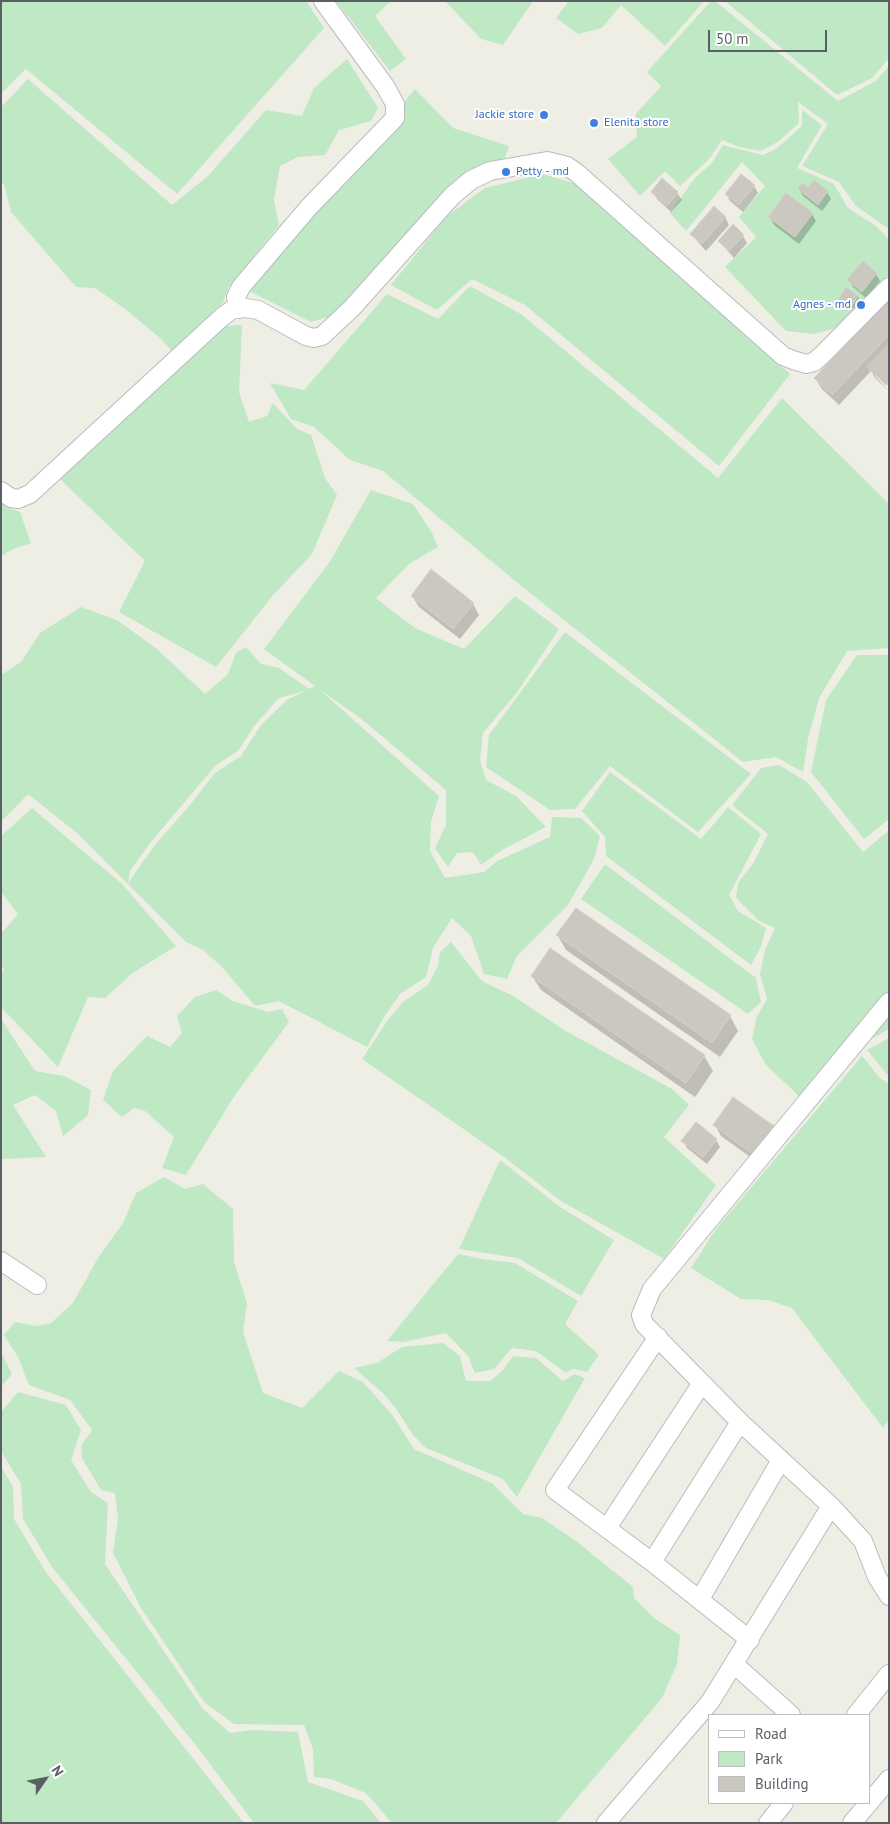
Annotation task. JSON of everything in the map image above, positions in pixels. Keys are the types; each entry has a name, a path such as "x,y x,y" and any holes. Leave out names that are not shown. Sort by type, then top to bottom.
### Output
{"street":[{"path":"239,308 236,297 241,287 309,207 395,118 395,104 385,86 323,1"},
{"path":"1,491 11,498 18,499 30,494 222,317 239,308 258,310 306,336 318,338 352,308 452,196 471,180 490,171 547,161 567,166 578,173 783,356 806,364 814,362 822,356 889,287"},
{"path":"889,1002 652,1289 641,1315 644,1324 740,1422 831,1506 863,1540 877,1577 889,1596"},
{"path":"1,1261 37,1285"},
{"path":"658,1337 555,1490 652,1562 750,1640"},
{"path":"607,1528 702,1383"},
{"path":"652,1562 740,1422"},
{"path":"700,1599 782,1460"},
{"path":"606,1823 710,1702 831,1506"},
{"path":"734,1664 790,1714"},
{"path":"857,1714 889,1674"},
{"path":"870,1802 889,1779"},
{"path":"768,1823 783,1804"},
{"path":"852,1823 868,1804"}],"green space":[{"path":"1,1 306,1 324,28 177,194 26,69 1,94"},
{"path":"336,1 391,1 375,16 406,59 390,71"},
{"path":"445,1 533,1 503,45 481,39"},
{"path":"569,1 704,1 665,46 621,5 602,28 578,34 556,18"},
{"path":"711,1 715,1 838,101 876,81 889,66 889,229 856,206 839,182 802,166 828,124 798,102 799,123 779,141 761,151 739,147 722,140 710,158 680,186 665,171 640,196 608,159 637,137 636,114 661,86 647,72"},
{"path":"725,1 889,1 889,58 872,78 837,95"},
{"path":"347,59 378,108 371,121 339,130 325,155 298,157 280,166 274,199 279,225 228,288 223,303 172,351 159,337 125,309 95,288 76,287 11,212 4,184 1,183 1,107 28,79 172,205 208,176 266,110 302,116 314,88"},
{"path":"415,89 453,128 509,146 505,158 458,177 331,316 311,322 247,290"},
{"path":"802,110 822,125 797,168 834,184 848,208 876,226 889,239 889,274 840,327 814,334 786,331 725,267 756,237 739,217 765,186 742,162 686,231 670,213 694,179 712,163 723,145 763,155 776,149 802,126"},
{"path":"542,174 577,184 790,374 719,466 525,305 472,279 437,310 391,285 447,216 485,188"},
{"path":"470,286 521,314 718,478 782,398 889,504 889,648 847,651 819,698 808,739 803,772 776,757 743,762 520,585 383,471 350,460 314,427 291,419 270,383 304,390 387,294 438,319"},
{"path":"242,325 239,392 249,422 267,416 273,403 297,429 311,435 325,478 337,495 312,554 274,594 216,667 119,612 145,561 60,479 117,422 223,326"},
{"path":"371,490 413,504 432,533 438,547 409,564 376,598 400,617 417,629 464,649 515,596 559,629 518,691 483,733 480,760 486,780 516,796 546,827 502,850 481,865 473,852 457,853 448,867 435,848 446,825 446,790 359,717 320,690 439,796 431,822 430,851 445,878 484,872 497,861 550,837 552,817 581,818 600,836 594,859 568,905 517,956 507,979 484,974 471,936 452,918 433,948 426,977 400,994 367,1047 279,1001 255,1006 222,967 203,950 186,942 78,834 28,794 1,822 1,675 21,662 40,633 81,607 117,620 157,649 205,694 228,674 236,653 246,647 261,664 279,668 309,689 315,686 264,649 329,563","holes":["305,691 287,700 261,725 241,756 215,773 154,846 128,883 130,871 150,843 216,765 238,751 255,725 279,698"]},
{"path":"1,502 7,507 20,512 31,543 13,549 1,556"},
{"path":"565,632 751,774 698,832 610,766 575,809 550,810 486,767 489,735"},
{"path":"857,655 889,655 889,819 864,839 811,772 826,700"},
{"path":"779,765 807,782 863,852 889,830 889,1029 873,1038 854,1033 800,1097 766,1065 752,1039 757,1016 767,999 760,974 765,950 775,928 759,921 736,898 738,883 754,862 768,834 732,805 761,768"},
{"path":"610,772 701,839 728,807 761,834 729,895 738,911 766,928 761,946 751,965 606,856 605,837 582,811"},
{"path":"32,808 122,884 176,946 134,972 105,998 88,997 58,1067 1,1007 1,976 4,970 1,965 1,934 18,914 1,892 1,836"},
{"path":"605,864 756,978 761,1002 748,1014 581,899"},
{"path":"451,942 482,981 513,996 564,1030 672,1089 689,1105 664,1137 716,1185 664,1259 561,1201 504,1157 362,1059 388,1020 403,1002 428,985 438,966 440,952"},
{"path":"216,990 233,1001 268,1012 282,1009 289,1022 235,1095 186,1175 162,1168 174,1137 145,1111 134,1108 122,1117 103,1100 113,1071 147,1036 170,1047 182,1033 177,1016 195,997"},
{"path":"1,1019 35,1071 64,1076 91,1090 88,1115 63,1136 56,1111 35,1095 13,1105 46,1157 1,1159"},
{"path":"889,1038 889,1077 867,1050"},
{"path":"862,1056 880,1078 889,1084 889,1420 883,1428 792,1308 768,1300 741,1299 691,1268 716,1229"},
{"path":"500,1160 560,1207 614,1240 581,1296 518,1258 459,1249"},
{"path":"164,1177 185,1189 203,1184 233,1209 234,1262 247,1303 243,1332 263,1393 302,1408 339,1371 363,1382 393,1416 414,1449 492,1483 523,1514 542,1518 576,1541 633,1587 634,1598 655,1619 680,1635 677,1664 662,1698 556,1823 392,1823 366,1793 331,1779 314,1777 313,1749 304,1725 234,1724 204,1702 141,1608 113,1553 118,1519 115,1493 101,1490 82,1458 81,1446 92,1430 70,1400 29,1385 18,1357 4,1335 15,1322 37,1326 51,1323 73,1303 98,1258 123,1223 136,1193"},
{"path":"458,1254 515,1263 578,1301 565,1324 599,1355 587,1372 573,1369 566,1373 536,1351 512,1348 494,1369 475,1373 468,1356 446,1333 403,1342 387,1341"},
{"path":"443,1343 460,1356 466,1381 490,1381 503,1370 513,1356 536,1358 563,1381 574,1374 585,1378 517,1497 503,1479 426,1448 413,1435 397,1410 383,1393 354,1368 377,1363 402,1347"},
{"path":"1,1352 12,1374 1,1387"},
{"path":"18,1392 66,1405 81,1430 71,1460 91,1492 108,1503 105,1564 203,1709 230,1733 253,1730 298,1732 308,1782 363,1801 381,1823 254,1823 198,1748 52,1567 23,1519 21,1484 1,1451 1,1412"},
{"path":"1,1467 13,1486 14,1519 46,1572 244,1823 1,1823"}],"building":[{"path":"741,174 755,185 739,205 725,194"},
{"path":"662,178 678,192 667,206 651,192"},
{"path":"814,180 828,191 818,205 798,189 802,183 808,188"},
{"path":"786,193 813,213 795,237 768,217"},
{"path":"714,206 726,217 702,244 690,234"},
{"path":"733,224 744,235 729,251 718,241"},
{"path":"863,261 877,273 862,292 847,280"},
{"path":"846,287 858,296 851,307 839,299"},
{"path":"887,301 889,303 889,335 832,395 814,378"},
{"path":"889,344 889,382 886,385 867,367"},
{"path":"431,569 474,603 453,629 411,596"},
{"path":"576,908 731,1015 712,1043 556,935"},
{"path":"550,948 705,1055 686,1083 531,976"},
{"path":"733,1097 774,1126 753,1154 713,1125"},
{"path":"696,1122 717,1139 703,1157 681,1141"}],"place":[{"name":"Jackie store","path":"544,115"},
{"name":"Elenita store","path":"594,123"},
{"name":"Petty - md","path":"506,172"},
{"name":"Agnes - md","path":"861,305"}]}
